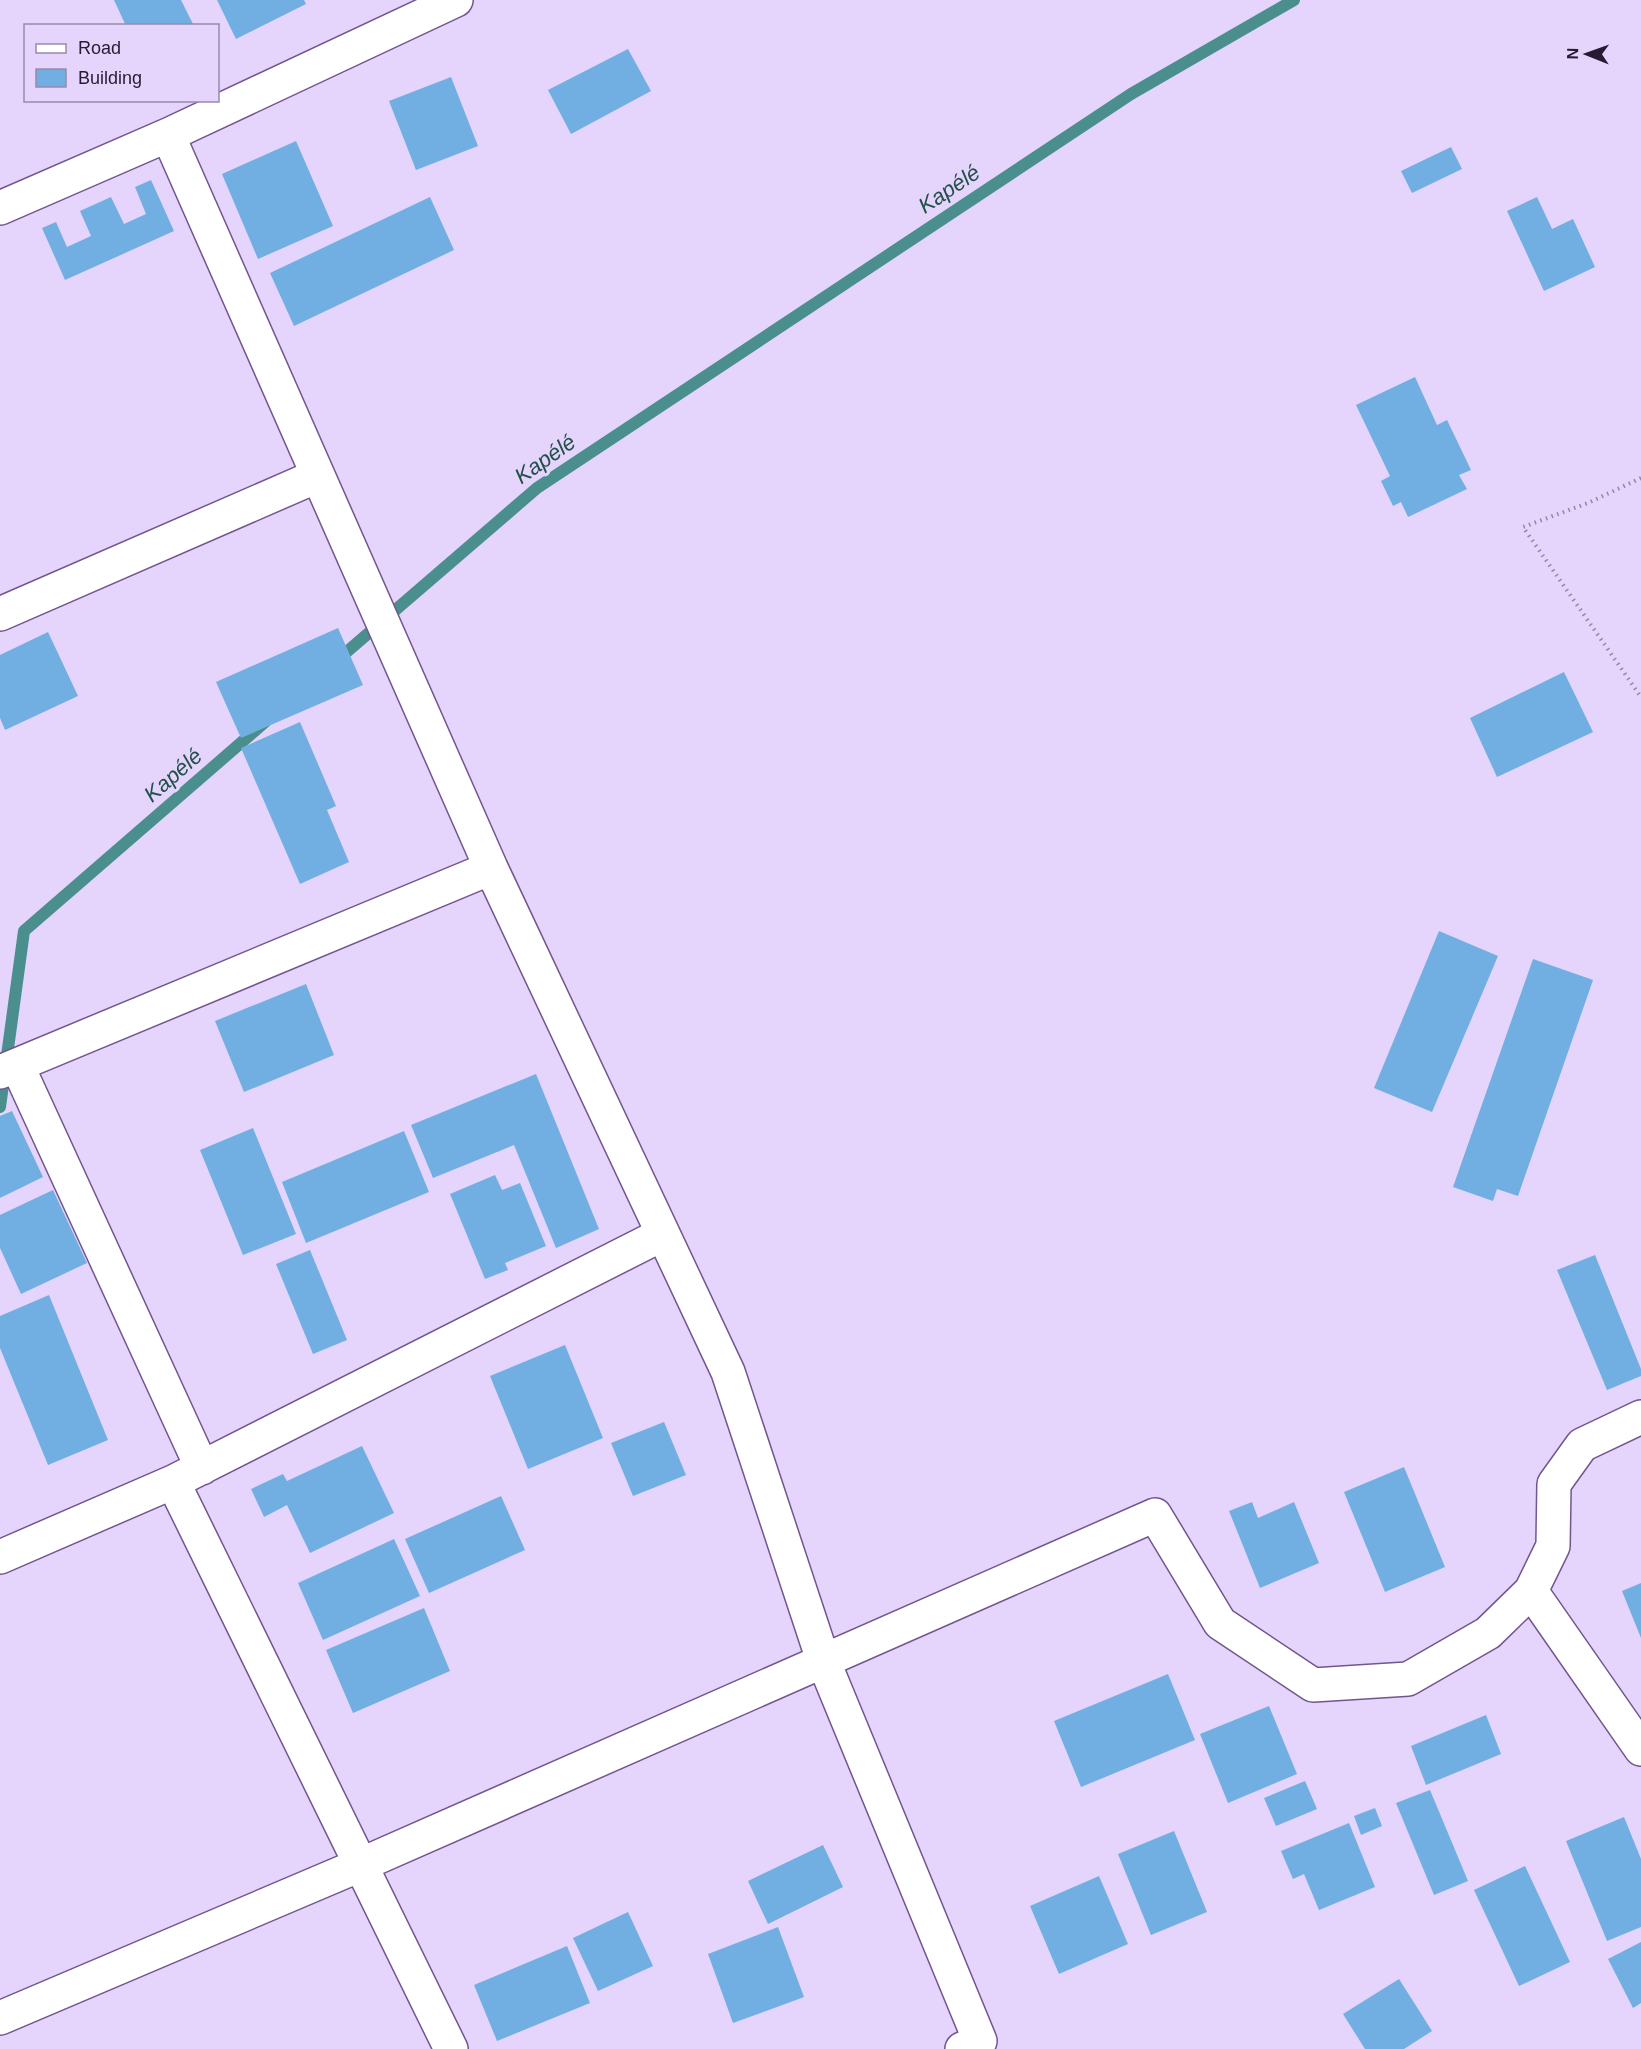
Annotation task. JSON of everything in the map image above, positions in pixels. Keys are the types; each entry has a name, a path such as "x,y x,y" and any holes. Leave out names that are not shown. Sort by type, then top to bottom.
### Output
{"street":[{"path":"0,208 168,135 456,0"},
{"path":"168,135 491,868 728,1372 823,1660 980,2041 962,2049"},
{"path":"0,614 317,476"},
{"path":"202,1468 9,1068 491,868"},
{"path":"0,1557 202,1468 663,1234"},
{"path":"0,2018 360,1865 1155,1515 1220,1623 1312,1685 1408,1679 1488,1633 1531,1591 1553,1546 1554,1484 1582,1445 1641,1417"},
{"path":"173,1482 451,2049"},
{"path":"1531,1591 1641,1749"}],"path":[{"path":"1641,478 1588,503 1523,527 1641,697"}],"building":[{"path":"114,0 181,0 193,24 125,24"},
{"path":"217,0 304,0 306,4 236,39"},
{"path":"628,49 651,91 571,134 548,90"},
{"path":"451,77 478,146 416,170 389,101"},
{"path":"296,141 333,226 258,259 222,174"},
{"path":"1451,147 1462,169 1412,193 1401,171"},
{"path":"151,180 174,231 65,280 42,228 56,222 67,247 91,236 80,211 111,197 124,224 146,214 135,187"},
{"path":"430,197 454,250 294,326 270,273"},
{"path":"1537,197 1552,229 1573,219 1595,267 1544,291 1507,211"},
{"path":"1415,377 1437,425 1447,420 1471,470 1459,475 1467,489 1408,517 1401,502 1393,506 1381,481 1390,476 1356,405"},
{"path":"338,628 363,685 241,738 216,682"},
{"path":"48,632 78,696 5,730 0,718 0,655"},
{"path":"1564,672 1593,732 1497,777 1470,718"},
{"path":"300,722 336,806 327,810 349,862 300,884 241,748"},
{"path":"1439,931 1498,956 1432,1112 1374,1088"},
{"path":"1533,959 1593,980 1518,1196 1497,1189 1493,1201 1453,1187"},
{"path":"306,984 334,1055 244,1092 215,1021"},
{"path":"536,1074 599,1229 556,1248 514,1145 433,1178 411,1125"},
{"path":"12,1111 43,1177 0,1198 0,1116"},
{"path":"253,1128 296,1234 243,1255 200,1150"},
{"path":"404,1131 429,1192 306,1243 282,1182"},
{"path":"495,1175 502,1190 520,1183 546,1246 505,1263 508,1270 485,1279 450,1194"},
{"path":"53,1190 87,1263 21,1294 0,1248 0,1215"},
{"path":"310,1250 347,1340 313,1354 276,1264"},
{"path":"1595,1255 1641,1369 1641,1376 1607,1390 1557,1270"},
{"path":"49,1295 108,1440 48,1465 0,1348 0,1316"},
{"path":"565,1345 603,1438 528,1469 490,1376"},
{"path":"664,1422 686,1475 633,1496 611,1443"},
{"path":"362,1446 394,1513 310,1553 287,1505 264,1517 251,1489 283,1474 287,1481"},
{"path":"1404,1467 1445,1567 1385,1592 1344,1492"},
{"path":"501,1496 525,1550 429,1593 405,1539"},
{"path":"1252,1502 1258,1518 1294,1502 1319,1563 1260,1588 1229,1511"},
{"path":"394,1539 420,1596 323,1640 298,1583"},
{"path":"1641,1583 1641,1638 1622,1591"},
{"path":"424,1608 450,1671 353,1713 326,1650"},
{"path":"1168,1674 1195,1740 1081,1787 1054,1721"},
{"path":"1269,1706 1297,1774 1228,1803 1200,1734"},
{"path":"1486,1715 1501,1754 1426,1785 1411,1746"},
{"path":"1305,1781 1317,1809 1276,1826 1264,1798"},
{"path":"1430,1790 1468,1881 1434,1895 1396,1803"},
{"path":"1375,1808 1382,1826 1361,1835 1354,1816"},
{"path":"1624,1817 1641,1859 1641,1927 1607,1941 1566,1841"},
{"path":"1349,1823 1375,1887 1319,1910 1304,1874 1293,1879 1281,1851"},
{"path":"1174,1831 1207,1912 1151,1935 1118,1854"},
{"path":"823,1845 843,1887 768,1924 748,1881"},
{"path":"1525,1866 1570,1962 1519,1986 1474,1890"},
{"path":"1099,1876 1128,1944 1059,1974 1030,1906"},
{"path":"628,1912 653,1966 598,1991 573,1938"},
{"path":"778,1927 804,1997 733,2023 708,1954"},
{"path":"1641,1942 1641,2003 1633,2008 1608,1959"},
{"path":"567,1946 590,2003 497,2041 474,1985"},
{"path":"1399,1979 1432,2031 1404,2049 1365,2049 1343,2014"}],"waterway":[{"name":"Kapélé","path":"335,662 537,488 1131,94 1294,0"},
{"name":"Kapélé","path":"0,1107 24,931 265,722"}]}
